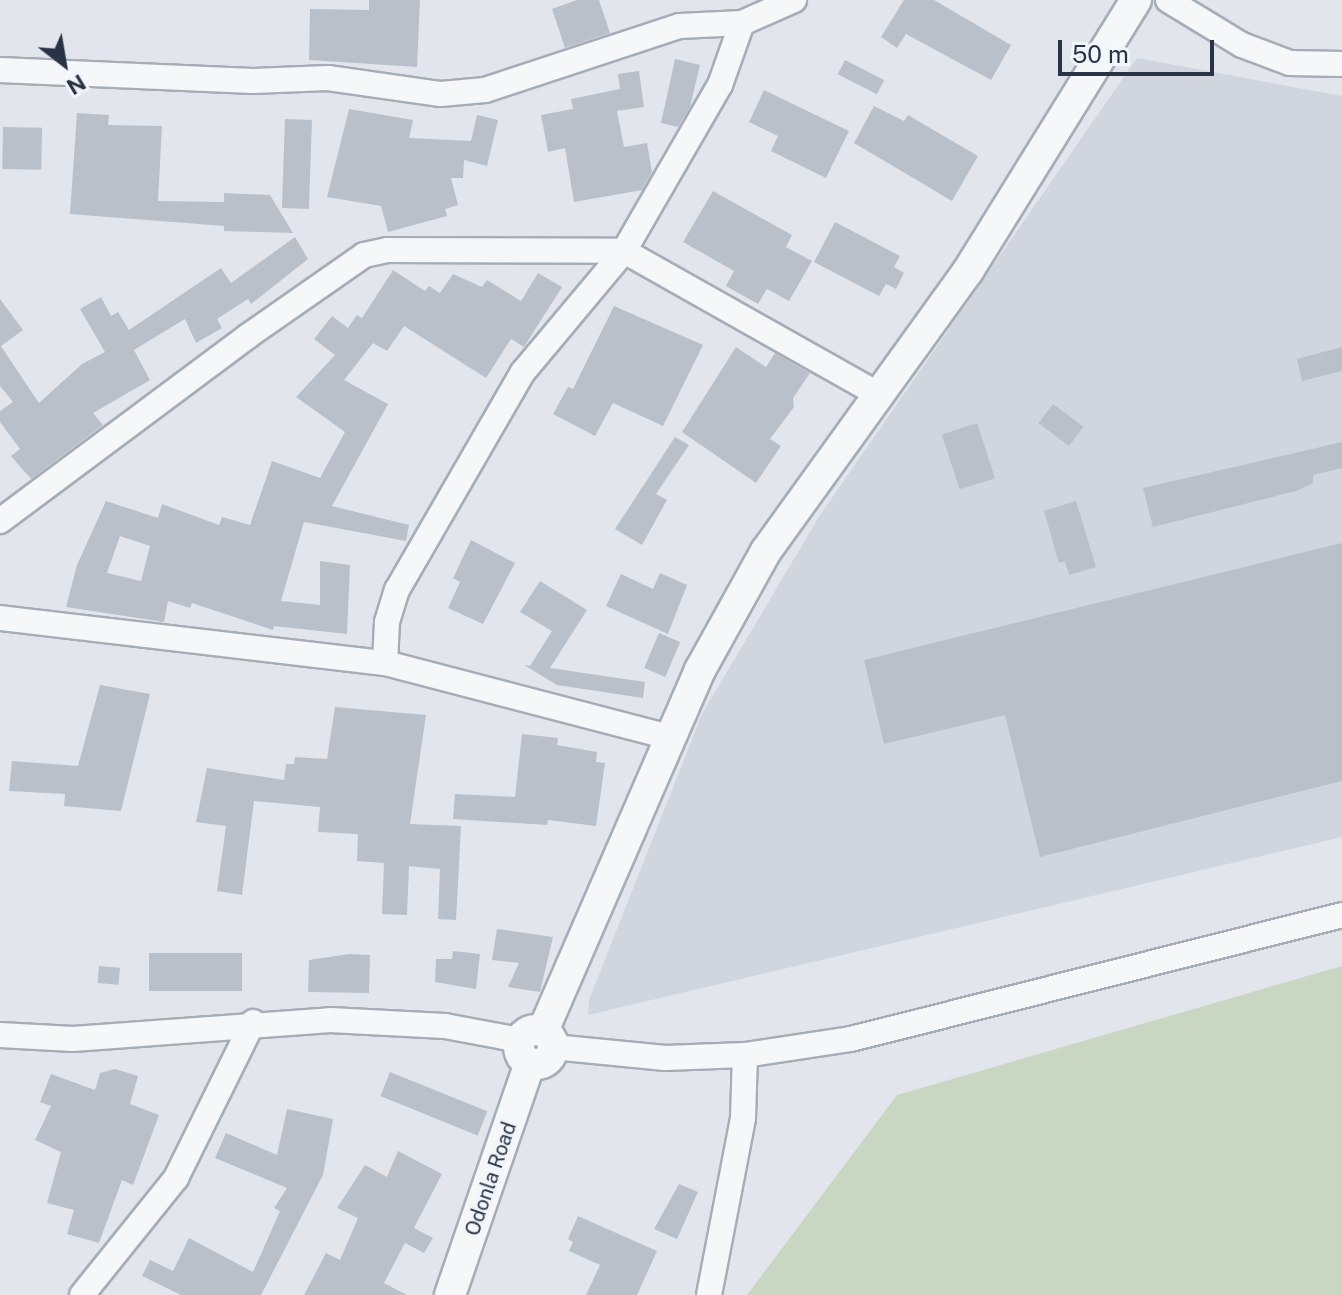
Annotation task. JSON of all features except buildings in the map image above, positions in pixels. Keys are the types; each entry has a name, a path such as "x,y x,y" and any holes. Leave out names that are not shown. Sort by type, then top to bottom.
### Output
{"street":[{"path":"0,70 253,81 328,78 441,94 499,86 680,26 742,23 794,0"},
{"name":"Odonla Road","path":"450,1295 536,1045 700,670 766,551 881,396 968,271 1136,0"},
{"path":"1168,0 1242,45 1290,63 1342,64"},
{"path":"385,663 387,622 397,590 523,372 624,251 720,85 742,23"},
{"path":"0,521 364,255 439,248 624,251 881,396"},
{"path":"0,618 385,663 672,738"},
{"path":"0,1035 73,1039 253,1022 392,1021 588,1054 665,1058 745,1055 851,1039 1342,915"},
{"path":"82,1295 176,1178 253,1022"},
{"path":"709,1295 743,1118 745,1055"}],"shaded area":[{"path":"1137,58 1342,96 1342,837 588,1015 589,1000 702,714 820,515"}],"green space":[{"path":"1342,966 1342,1295 747,1295 897,1095"}]}
